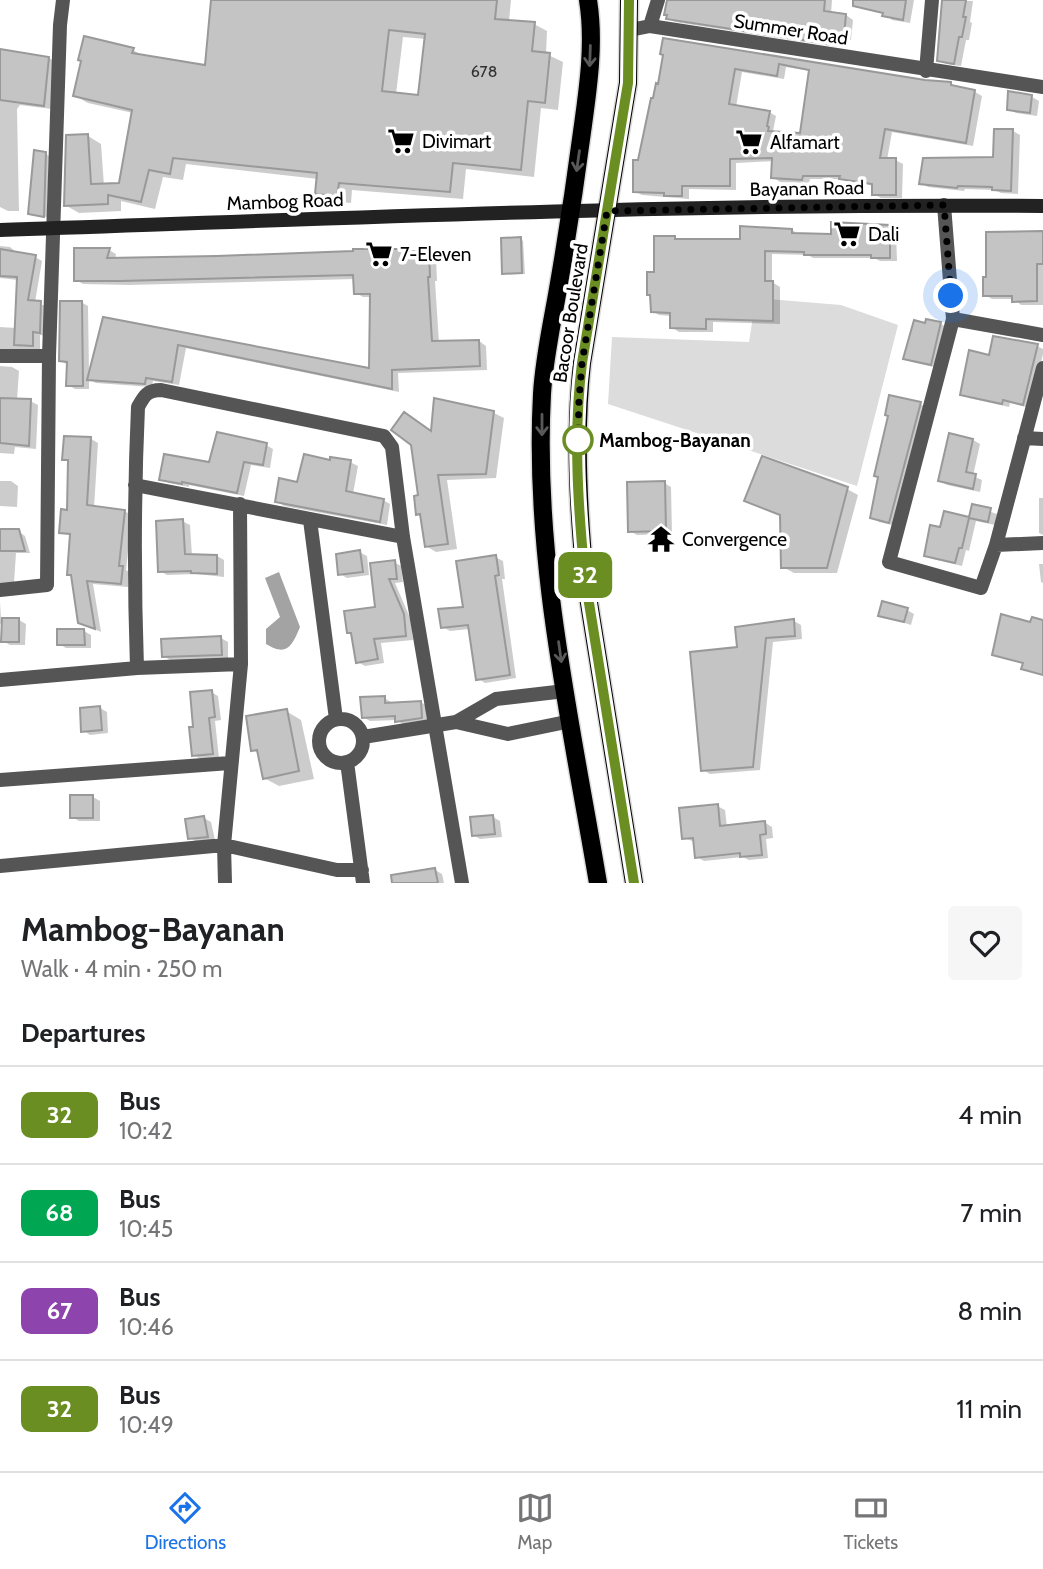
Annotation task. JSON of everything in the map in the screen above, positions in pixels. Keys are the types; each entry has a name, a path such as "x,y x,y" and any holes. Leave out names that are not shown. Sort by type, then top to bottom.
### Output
{"main road":[{"name":"Bacoor Boulevard","path":"588,0 591,30 590,68 572,210 542,396 544,540 565,691 598,883"},
{"name":"Bacoor Boulevard","path":"629,0 628,83 579,400 581,538 593,637 634,883"},
{"name":"Bayanan Road","path":"572,210 1043,206"},
{"name":"Mambog Road","path":"0,230 572,210"}],"street":[{"path":"0,590 47,585 49,356 63,0"},
{"path":"630,30 650,26 658,0"},
{"path":"926,71 932,0"},
{"name":"Summer Road","path":"650,26 926,71 1043,87"},
{"path":"944,205 953,319 889,562 981,588 996,545 1043,368"},
{"path":"953,319 1043,335"},
{"path":"0,356 49,356"},
{"path":"137,668 135,485 138,407 144,396 151,390 160,390 384,436 392,447 403,537 462,883"},
{"path":"1024,438 1043,439"},
{"path":"135,485 403,537"},
{"path":"225,883 224,845 240,664 240,504"},
{"path":"310,520 336,719"},
{"path":"996,545 1043,543"},
{"path":"0,680 137,668 240,664"},
{"path":"456,722 496,699 565,691"},
{"path":"336,719 356,724 363,737 361,750 353,760 347,762 332,762 321,752 319,746 320,732 324,726 336,719"},
{"path":"363,737 456,722 508,734 571,722"},
{"path":"0,866 224,845 363,876 347,762"},
{"path":"0,780 230,764"}],"shaded area":[{"path":"756,298 841,305 898,325 857,486 608,404 612,337 749,342"},
{"path":"279,572 300,627 288,648 279,650 266,644 266,629 280,617 265,578"}],"building":[{"path":"211,0 497,0 495,19 535,22 532,51 550,53 545,103 528,101 521,170 453,163 450,192 339,183 337,196 315,194 317,173 173,158 170,174 149,170 141,202 108,195 108,204 64,206 66,135 88,134 91,184 119,183 132,110 73,96 84,36 134,48 132,53 205,65","holes":["389,30 425,34 418,95 382,91"]},
{"path":"667,0 825,0 824,11 846,14 844,37 831,35 830,44 666,19 667,15 664,15"},
{"path":"853,0 906,0 903,20 853,6"},
{"path":"942,0 966,0 963,17 966,17 954,64 937,61"},
{"path":"663,38 951,82 951,85 975,90 966,143 885,129 880,158 896,158 896,195 872,195 872,184 839,179 840,176 803,176 802,180 771,178 772,158 730,159 730,186 682,186 682,196 633,192 633,160 638,160 651,98 656,83 658,84 663,55 660,54","holes":["779,64 809,70 800,133 768,131 770,111 729,104 735,69 777,76"]},
{"path":"0,49 49,57 44,106 0,100"},
{"path":"1008,91 1032,95 1030,113 1007,110"},
{"path":"994,129 1013,129 1011,191 992,190 992,187 957,188 919,184 923,158 993,157"},
{"path":"34,150 46,152 44,217 28,214"},
{"path":"831,222 890,225 890,258 765,251 765,281 773,281 773,321 706,319 706,329 670,328 670,313 651,312 650,295 647,295 647,272 654,272 654,236 675,236 675,239 740,239 740,226 792,229 792,233 831,234"},
{"path":"1043,231 1043,264 1037,264 1037,301 1012,302 1012,296 983,296 983,277 986,277 986,232"},
{"path":"521,237 522,273 502,274 501,238"},
{"path":"74,248 110,248 107,258 353,249 404,249 403,252 429,250 432,341 479,340 480,366 392,370 392,389 178,345 172,382 146,378 145,384 87,380 103,317 369,368 370,294 354,294 353,275 74,281"},
{"path":"0,249 36,255 28,300 41,301 40,333 33,332 33,346 14,345 17,277 0,276"},
{"path":"60,301 82,301 83,386 66,386 67,362 59,361"},
{"path":"926,319 941,322 931,365 903,359 914,320 925,323"},
{"path":"993,336 1038,344 1023,405 1003,400 1002,404 960,395 969,350 989,355"},
{"path":"889,395 921,402 889,523 870,518 878,477 874,476 888,416 885,415"},
{"path":"0,398 31,399 29,446 0,443"},
{"path":"434,398 494,411 486,474 438,475 448,544 425,547 420,514 416,515 414,496 418,495 411,445 391,430 404,412 431,431"},
{"path":"217,432 267,443 263,465 244,462 237,493 159,480 164,454 209,462"},
{"path":"949,433 973,439 966,472 976,474 973,489 938,481"},
{"path":"64,436 91,437 87,505 125,510 119,566 123,566 121,584 87,581 95,629 78,623 71,575 67,575 70,534 59,533 61,509 67,510 68,460 62,460"},
{"path":"304,454 330,460 330,457 351,460 346,491 384,499 380,522 275,502 279,478 297,482"},
{"path":"762,456 848,487 827,568 781,568 780,515 744,501"},
{"path":"665,481 666,531 628,532 627,482"},
{"path":"972,504 991,508 988,522 969,518 962,548 959,548 955,563 924,556 930,525 940,527 944,511 969,517"},
{"path":"183,519 185,554 217,555 217,574 191,571 158,572 156,521"},
{"path":"0,529 19,529 25,551 0,551"},
{"path":"360,550 363,572 338,575 336,554"},
{"path":"496,555 499,575 495,576 510,675 476,680 468,625 441,628 438,609 463,607 456,561"},
{"path":"395,560 397,579 389,579 404,614 406,636 374,639 378,659 356,663 344,611 375,607 370,563"},
{"path":"882,601 908,608 904,622 878,616"},
{"path":"1001,614 1030,622 1032,617 1043,620 1043,675 1021,669 1023,663 992,655"},
{"path":"2,618 19,618 19,642 1,642"},
{"path":"794,619 795,636 766,638 753,767 701,771 690,652 737,647 735,627"},
{"path":"57,629 84,629 85,645 57,645"},
{"path":"221,636 222,655 162,657 161,639"},
{"path":"212,690 215,717 209,718 213,754 192,756 190,692"},
{"path":"385,696 385,703 421,701 422,718 395,722 395,716 362,718 360,697"},
{"path":"100,706 102,730 81,732 80,708"},
{"path":"287,709 299,771 263,779 257,750 251,751 246,716"},
{"path":"70,795 93,795 93,818 70,818"},
{"path":"718,804 720,826 765,821 766,834 760,835 762,855 740,857 740,853 695,858 693,838 682,839 679,808"},
{"path":"493,815 495,834 472,836 470,817"},
{"path":"204,816 208,837 188,839 185,819"},
{"path":"435,868 438,883 392,883 391,875"}],"bus line":[{"name":"32","path":"629,0 628,83 582,363 578,439 585,578 634,883"}],"place":[{"name":"Divimart","path":"401,141"},
{"name":"Alfamart","path":"749,142"},
{"name":"Dali","path":"847,234"},
{"name":"7-Eleven","path":"379,254"},
{"name":"Mambog-Bayanan","path":"578,440"},
{"name":"Convergence","path":"661,539"}],"route":[{"path":"578,440 582,363 607,211 944,205 951,296"}]}
